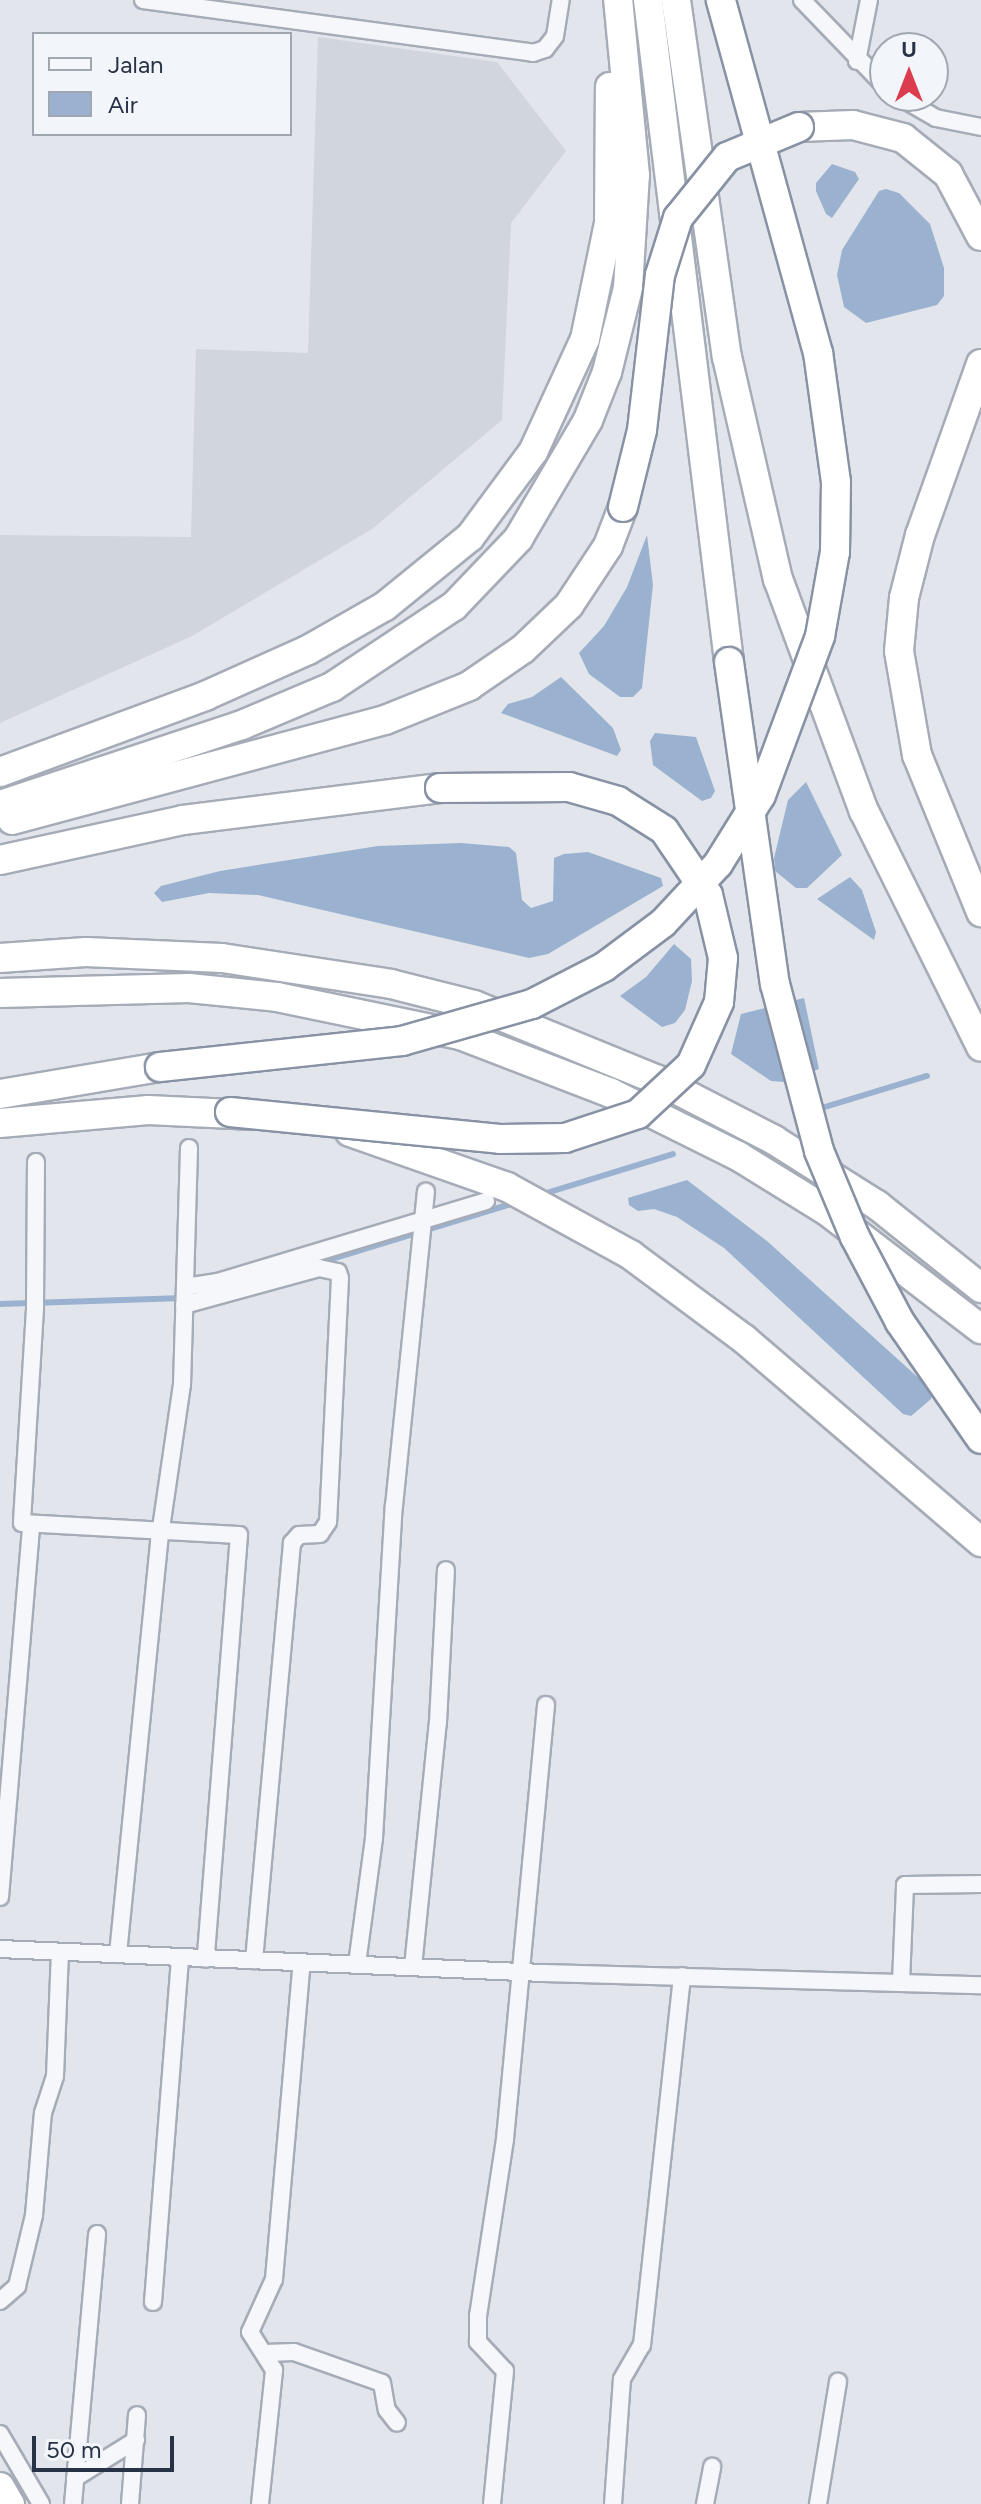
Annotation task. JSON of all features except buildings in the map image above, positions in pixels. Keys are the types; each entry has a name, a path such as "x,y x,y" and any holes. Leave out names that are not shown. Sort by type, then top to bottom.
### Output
{"highway":[{"path":"0,772 205,696 308,650 418,582 490,514 559,403 599,282 612,149 603,0"},
{"path":"0,805 242,725 332,687 382,659 454,606 518,539 588,420 607,372 628,288 635,175 618,0"},
{"path":"648,0 729,662 775,984 819,1151 855,1237 900,1322 981,1439"},
{"path":"676,0 727,357 778,579 864,811 981,1047"},
{"path":"0,1078 160,1067 375,1045 441,1033 532,1004 604,967 663,923 718,864 761,795 820,636 835,552 836,482 818,353 721,0"},
{"path":"0,823 385,720 489,674 569,605 608,546 635,466 655,305 667,248 691,196 727,157 799,127 878,129 926,153 948,174 981,236"},
{"path":"981,364 920,535 901,625 903,698 934,806 981,912"},
{"path":"0,860 183,820 440,788 569,787 618,801 664,830 696,872 721,936 719,1002 691,1065 638,1114 565,1138 500,1139 230,1112 169,1110 0,1123"},
{"path":"0,958 86,952 222,958 391,984 474,1005 658,1080 774,1140 877,1205 981,1288"},
{"path":"0,993 189,988 277,997 460,1035 611,1093 738,1156 839,1219 981,1329"},
{"path":"0,1094 160,1067"},
{"path":"230,1112 315,1124 412,1150 538,1202 631,1255 744,1339 981,1542"},
{"path":"0,2487 10,2504"}],"street":[{"path":"143,0 533,53 545,49 555,36 561,0"},
{"path":"802,0 869,72"},
{"path":"857,61 869,0"},
{"path":"926,112 936,118 981,127"},
{"path":"118,1954 162,1529 182,1385 189,1148"},
{"path":"36,1162 35,1309 20,1515 22,1523 31,1526 162,1529 239,1535 206,1959"},
{"path":"357,1964 374,1838 394,1506 426,1192"},
{"path":"184,1296 218,1282 423,1229 486,1201"},
{"path":"184,1296 319,1268 338,1272 340,1278 328,1522 320,1534 299,1535 292,1543 254,1960"},
{"path":"0,1897 31,1526"},
{"path":"413,1967 438,1722 446,1570"},
{"path":"492,2504 505,2371 478,2342 478,2316 505,2139 518,1971 546,1705"},
{"path":"901,1982 905,1885 981,1884"},
{"path":"0,1949 180,1959 981,1985"},
{"path":"0,2301 17,2286 34,2215 43,2113 55,2076 60,1952"},
{"path":"153,2302 180,1959"},
{"path":"260,2504 274,2370 250,2332 274,2279 302,1962"},
{"path":"613,2504 622,2379 642,2345 682,1976"},
{"path":"73,2504 97,2234"},
{"path":"266,2353 305,2355 382,2383 387,2410 397,2423"},
{"path":"818,2504 838,2382"},
{"path":"130,2504 137,2415"},
{"path":"0,2434 41,2504"},
{"path":"75,2478 136,2440"},
{"path":"705,2504 712,2467"}],"shaded area":[{"path":"318,37 497,62 566,151 511,223 502,420 372,529 192,636 0,723 0,535 191,537 196,349 308,353"}],"water":[{"path":"832,164 855,172 859,179 832,218 826,214 816,191 816,183"},
{"path":"886,189 899,193 930,224 944,268 944,296 937,305 866,323 844,307 837,275 842,250 879,191"},
{"path":"647,535 653,585 642,688 633,697 620,697 589,674 579,653 604,626 627,587"},
{"path":"561,677 613,728 621,750 617,756 501,713 508,704 532,697"},
{"path":"655,733 696,737 715,791 711,798 702,801 653,765 650,741"},
{"path":"806,782 842,855 807,888 796,888 775,871 774,858 788,800"},
{"path":"461,843 509,847 516,853 522,900 531,908 553,901 554,858 564,854 588,852 661,878 663,886 548,954 529,958 258,895 209,893 162,902 154,893 161,886 220,871 378,846"},
{"path":"850,877 862,890 876,932 874,940 817,899"},
{"path":"674,944 691,959 692,981 685,1010 675,1023 662,1027 620,996 646,977"},
{"path":"804,998 819,1069 784,1082 771,1081 731,1054 741,1014"},
{"path":"687,1180 767,1241 933,1391 931,1399 911,1416 903,1414 724,1248 677,1217 654,1209 638,1211 629,1205 628,1198"}],"waterway":[{"path":"815,1110 927,1076"},
{"path":"540,1195 673,1154"},
{"path":"319,1263 514,1203"},
{"path":"0,1304 184,1298"}]}
